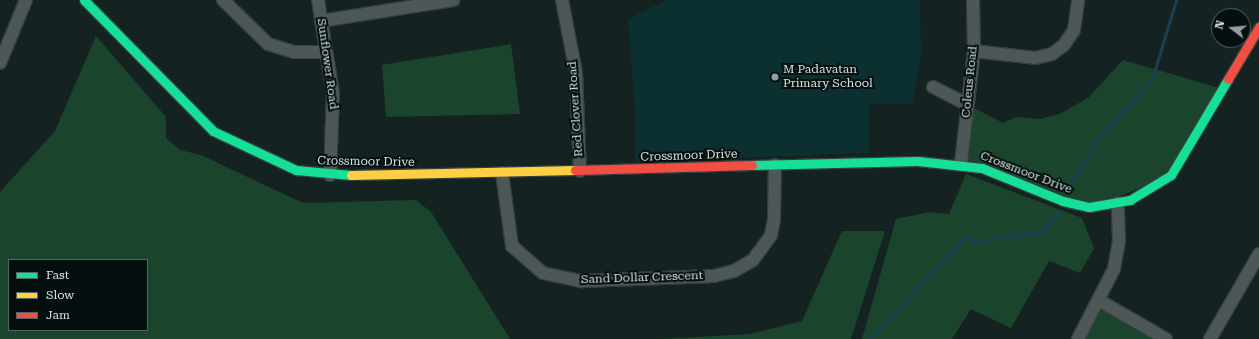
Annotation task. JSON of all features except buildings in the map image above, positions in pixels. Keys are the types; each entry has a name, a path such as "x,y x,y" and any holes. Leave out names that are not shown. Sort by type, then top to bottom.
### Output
{"street":[{"path":"0,63 26,0"},
{"name":"Crossmoor Drive","path":"84,0 213,131 280,164 330,175 502,173 775,164 962,163 993,172 1074,204 1099,207 1118,203 1142,195 1171,175 1254,46 1259,27"},
{"path":"223,0 268,44 294,52 325,52"},
{"name":"Sunflower Road","path":"318,0 335,114 330,175"},
{"path":"321,21 453,0"},
{"name":"Red Clover Road","path":"562,0 576,73 580,171"},
{"name":"Coleus Road","path":"962,163 974,51 974,0"},
{"path":"974,51 1034,58 1052,54 1064,45 1074,30 1078,0"},
{"path":"933,87 968,105"},
{"name":"Sand Dollar Crescent","path":"502,173 512,246 543,272 582,281 714,276 734,271 753,260 771,234 774,220 775,164"},
{"path":"1078,339 1100,301 1117,253 1118,203"},
{"path":"1210,339 1259,254"},
{"path":"1100,301 1166,339"}],"shaded area":[{"name":"M Padavatan Primary School","path":"667,0 920,0 921,51 913,104 869,104 869,153 635,162 635,110 628,19"}],"green space":[{"path":"96,36 166,117 166,138 180,150 201,155 303,203 416,200 431,212 510,339 0,339 0,192 55,131"},
{"path":"511,44 520,114 386,117 382,65"},
{"path":"1123,60 1223,89 1171,175 1089,209 961,163 968,105 1003,123 1016,117 1039,119 1060,114 1088,98"},
{"path":"966,174 1082,218 1094,248 1080,273 1049,261 1011,328 971,309 952,339 862,339 896,219 930,212 949,214"},
{"path":"842,231 885,231 851,339 661,339 750,334 802,321"},
{"path":"1100,301 1166,339 1078,339"}],"waterway":[{"path":"1067,191 1097,139 1152,79 1176,0"},
{"path":"870,339 965,237 975,241 1043,232 1059,213"}],"traffic: fast":[{"path":"84,0 213,131 296,170 351,175"},
{"path":"752,165 918,161 982,168 1063,201 1089,207 1130,200 1171,175 1228,79"}],"traffic: slow":[{"path":"351,175 575,170"}],"traffic: jam":[{"path":"1228,79 1259,27"},
{"path":"575,170 752,165"}],"place":[{"name":"M Padavatan Primary School","path":"775,77"}]}
